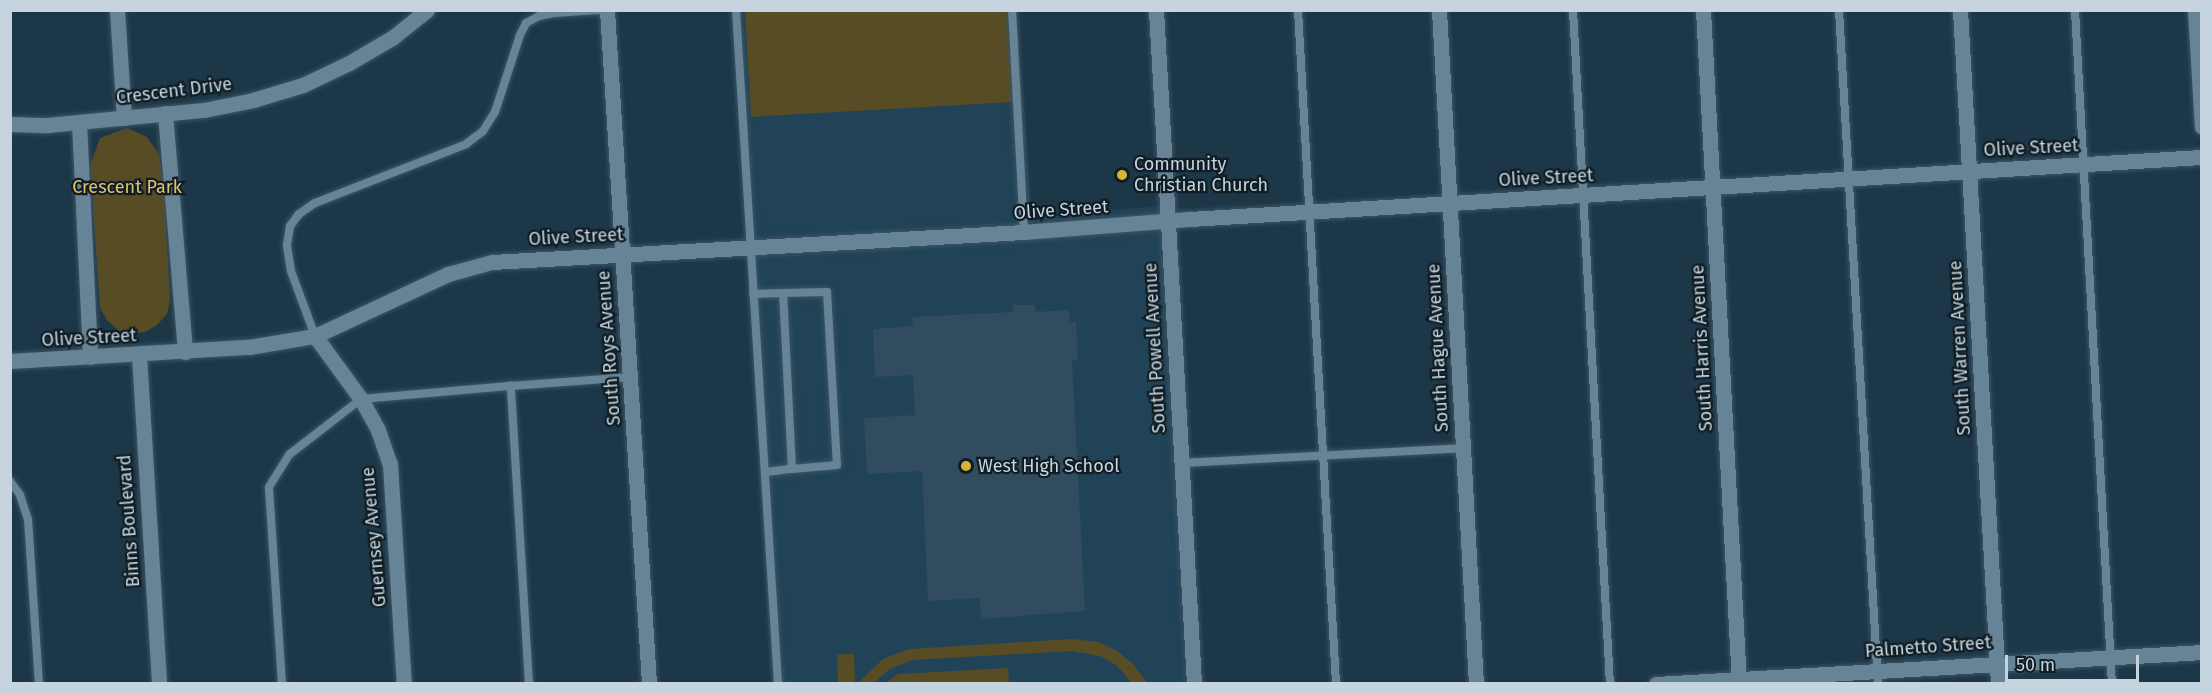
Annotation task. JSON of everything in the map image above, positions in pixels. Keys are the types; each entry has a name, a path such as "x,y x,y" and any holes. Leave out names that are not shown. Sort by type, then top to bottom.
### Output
{"street":[{"path":"117,10 124,118"},
{"name":"Crescent Drive","path":"10,124 47,125 124,118 204,110 253,100 303,85 392,38 427,10"},
{"name":"South Roys Avenue","path":"607,10 649,684"},
{"name":"South Powell Avenue","path":"1156,10 1194,684"},
{"name":"South Hague Avenue","path":"1439,10 1476,684"},
{"name":"South Harris Avenue","path":"1703,10 1739,681"},
{"name":"South Warren Avenue","path":"1960,10 1998,684"},
{"path":"2195,10 2202,127"},
{"path":"165,113 184,352"},
{"path":"79,122 90,357"},
{"name":"Olive Street","path":"10,361 249,347 315,336 448,274 492,262 1024,232 1450,203 1713,189 2202,157"},
{"name":"Guernsey Avenue","path":"315,336 361,399 378,430 390,464 404,684"},
{"name":"Binns Boulevard","path":"139,355 159,684"},
{"name":"Palmetto Street","path":"1656,684 1878,677 1997,663 2202,652"}],"lane":[{"path":"315,336 291,271 287,245 290,226 299,214 315,203 466,144 483,131 495,112 519,35 526,23 539,16 554,13 598,10"},
{"path":"736,10 778,684"},
{"path":"1012,10 1024,232"},
{"path":"1298,10 1336,684"},
{"path":"1573,10 1610,684"},
{"path":"1839,10 1878,677"},
{"path":"2075,10 2112,684"},
{"path":"753,294 827,292 837,465 766,472"},
{"path":"783,293 792,469"},
{"path":"282,684 269,488 290,453 361,399 631,377"},
{"path":"511,386 529,684"},
{"path":"1182,463 1463,448"},
{"path":"10,481 20,495 28,519 39,684"}],"shaded area":[{"name":"West High School","path":"733,11 1017,11 1032,216 1159,206 1185,683 772,683"}],"green space":[{"path":"745,11 1007,11 1013,102 751,117"},
{"name":"Crescent Park","path":"127,128 147,137 159,154 164,186 170,301 167,314 157,325 145,332 132,334 118,330 107,320 100,308 90,165 100,138"},
{"path":"1071,639 1099,642 1117,651 1133,664 1147,683 1132,683 1116,665 1100,656 1072,651 912,660 890,669 874,683 858,683 883,659 909,649"},
{"path":"854,654 855,683 838,684 837,655"},
{"path":"1008,668 1009,683 886,683 898,674"}],"building":[{"path":"1012,305 1035,305 1035,312 1069,310 1070,322 1076,322 1078,360 1072,360 1085,611 981,619 980,598 928,601 922,471 867,474 864,418 915,415 913,375 875,377 873,329 913,326 912,317 1013,312"}],"place":[{"name":"Community Christian Church","path":"1122,175"},
{"name":"West High School","path":"966,466"}]}
